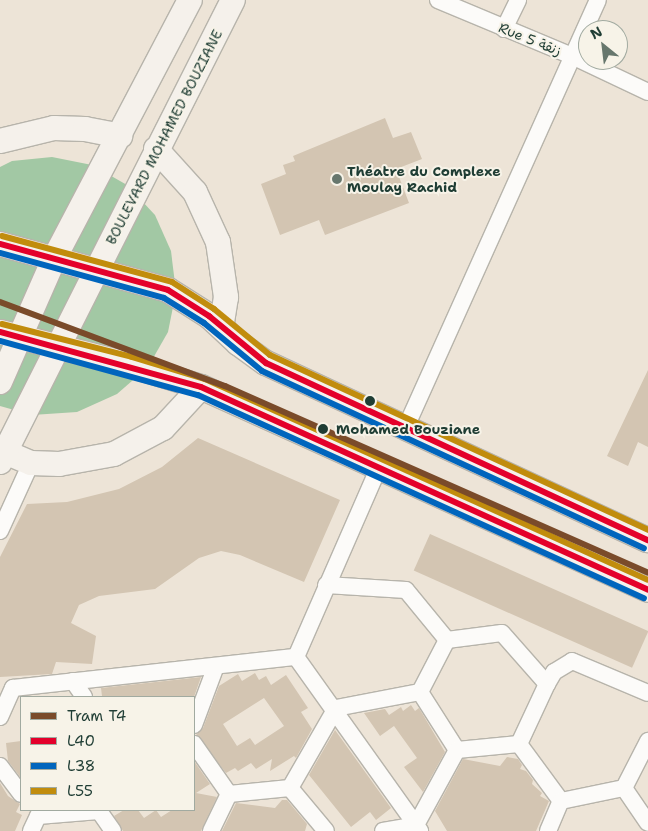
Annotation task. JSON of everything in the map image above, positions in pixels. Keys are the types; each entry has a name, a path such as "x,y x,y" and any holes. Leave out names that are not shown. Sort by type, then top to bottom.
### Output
{"main road":[{"path":"0,382 10,335 55,257 190,0"},
{"name":"BOULEVARD MOHAMED BOUZIANE","path":"2,457 99,269 156,149 233,0"},
{"path":"0,141 54,128 85,129 120,136"},
{"path":"156,149 195,192 218,242 226,297 222,327"},
{"path":"0,244 99,269 168,290 196,306 266,364 648,540"},
{"path":"10,335 201,387 648,590"},
{"path":"2,457 31,463 87,462 140,443 163,428 201,387"}],"street":[{"name":"Rue 5 زنقة","path":"438,0 572,56 648,92"},
{"path":"504,29 518,0"},
{"path":"406,427 598,0"},
{"path":"0,531 31,463"},
{"path":"296,657 326,584 380,467"},
{"path":"326,584 406,590 447,640"},
{"path":"447,640 502,633 547,684"},
{"path":"420,692 447,640"},
{"path":"0,717 13,688 296,657"},
{"path":"296,657 336,708 418,828"},
{"path":"519,744 547,684 558,669 572,661 648,693"},
{"path":"195,722 216,666"},
{"path":"73,681 83,696"},
{"path":"290,788 336,708 420,692"},
{"path":"420,692 457,750"},
{"path":"624,788 648,741"},
{"path":"457,750 519,744"},
{"path":"519,744 561,801"},
{"path":"195,745 229,794"},
{"path":"418,828 457,750"},
{"path":"0,766 20,793"},
{"path":"229,794 290,788"},
{"path":"290,788 326,831"},
{"path":"561,801 624,788"},
{"path":"624,788 648,823"},
{"path":"211,831 229,794"},
{"path":"548,831 561,801"},
{"path":"34,819 92,811"},
{"path":"100,811 113,831"},
{"path":"383,831 418,828"}],"green space":[{"path":"52,157 92,165 127,185 155,215 171,251 176,292 168,332 148,367 117,394 77,412 32,415 0,406 0,167 12,161"}],"building":[{"name":"Théatre du Complexe Moulay Rachid","path":"385,118 393,138 411,132 422,159 396,169 409,203 325,235 319,220 280,235 261,184 286,174 283,165 295,161 293,156"},
{"path":"648,370 648,447 638,442 628,466 607,456"},
{"path":"198,438 340,500 304,582 240,555 221,551 199,558 155,589 99,596 79,605 71,623 96,636 92,664 56,662 52,674 0,677 0,557 27,504 67,502 119,489 162,467"},
{"path":"430,534 648,631 632,668 414,571"},
{"path":"255,673 259,680 266,676 271,685 286,675 308,708 301,712 312,729 296,758 294,756 270,771 272,759 256,769 251,763 238,771 235,768 226,773 196,735 203,728 219,686 238,674 242,681","holes":["264,698 284,726 255,745 250,738 237,746 223,724"]},
{"path":"201,677 194,696 102,696 101,688"},
{"path":"411,705 415,711 419,708 445,752 423,792 404,767 417,758 394,726 380,736 364,713 385,709 389,715 401,707 403,711"},
{"path":"335,730 391,808 376,820 370,812 351,827 309,775"},
{"path":"20,741 20,777 8,761 6,743"},
{"path":"507,757 518,759 522,765 520,769 526,771 533,780 532,784 542,793 540,796 549,801 536,831 447,831 435,811 463,759 500,766"},
{"path":"195,762 210,784 196,793 217,797 201,831 123,831 114,816 122,811 139,811 144,818 157,811 161,817 170,811 195,811"},
{"path":"0,783 8,796 20,804 16,812 22,815 15,831 0,831"},
{"path":"282,800 287,800 307,824 305,831 222,831 236,803 275,808"}],"tram line":[{"name":"T4","path":"0,302 225,386 648,573"}],"transit line":[{"name":"L55","path":"2,236 172,282 214,309 270,355 648,530"},
{"name":"L40","path":"0,244 168,290 209,316 266,363 648,540"},
{"name":"L38","path":"0,253 164,298 204,323 262,371 644,548"},
{"name":"L55","path":"2,324 132,357 205,379 648,580"},
{"name":"L40","path":"0,332 201,387 648,590"},
{"name":"L38","path":"0,341 198,395 644,598"}],"place":[{"name":"Théatre du Complexe Moulay Rachid","path":"337,179"},
{"name":"Mohamed Bouziane","path":"323,429"}]}
